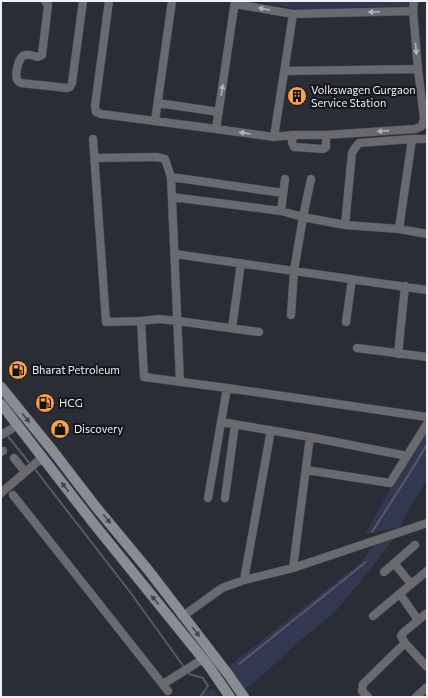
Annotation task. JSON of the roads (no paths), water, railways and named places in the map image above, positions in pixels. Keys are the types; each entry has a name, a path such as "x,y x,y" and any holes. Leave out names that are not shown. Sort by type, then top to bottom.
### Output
{"main road":[{"path":"1,388 149,571 244,697"},
{"path":"1,405 14,428 203,659 230,697"}],"street":[{"path":"45,1 48,4 42,55 38,57 26,54 22,56 19,59 16,76 18,82 21,83 67,88 70,87 72,82 84,1"},
{"path":"109,1 95,106 96,112 155,122 274,137 415,129 422,126 424,118 418,69 413,10 414,1"},
{"path":"155,122 172,1"},
{"path":"216,129 235,3 293,14 413,10"},
{"path":"274,137 293,14"},
{"path":"284,71 418,69"},
{"path":"158,103 219,112"},
{"path":"293,135 292,143 294,147 322,149 326,147 326,135"},
{"path":"93,139 106,322 159,319 259,332"},
{"path":"399,229 412,139"},
{"path":"345,225 352,153 359,143 427,139"},
{"path":"95,158 157,157 165,159 171,177 180,382"},
{"path":"171,177 283,193"},
{"path":"281,211 285,178"},
{"path":"291,315 294,271 311,179"},
{"path":"172,197 281,211 345,225 399,229 427,234"},
{"path":"175,254 427,290"},
{"path":"232,328 241,263"},
{"path":"346,322 352,279"},
{"path":"398,354 405,286"},
{"path":"141,321 144,377 427,417"},
{"path":"357,348 427,357"},
{"path":"208,498 227,388"},
{"path":"221,422 310,437 407,456"},
{"path":"225,498 235,424"},
{"path":"306,470 390,483 427,424"},
{"path":"1,435 14,428"},
{"path":"244,580 270,430"},
{"path":"293,568 310,437"},
{"path":"14,458 26,471"},
{"path":"1,493 40,461"},
{"path":"13,495 168,691"},
{"path":"183,616 222,588 244,580 293,568 427,523"},
{"path":"384,572 415,545"},
{"path":"394,563 411,584"},
{"path":"373,616 427,571"},
{"path":"400,594 418,620"},
{"path":"427,613 401,636 405,643 427,667"},
{"path":"368,697 362,691 362,684 405,643"},
{"path":"162,684 203,659"},
{"path":"416,697 427,687"}],"waterway":[{"path":"6,434 31,465"},
{"path":"372,532 427,444"},
{"path":"34,468 130,592 184,667"},
{"path":"239,664 366,562"},
{"path":"187,671 189,674 203,678 208,686 200,697"}],"place":[{"name":"Volkswagen Gurgaon Service Station","path":"297,96"},
{"name":"Bharat Petroleum","path":"18,370"},
{"name":"HCG","path":"45,403"},
{"name":"Discovery","path":"60,429"}]}
